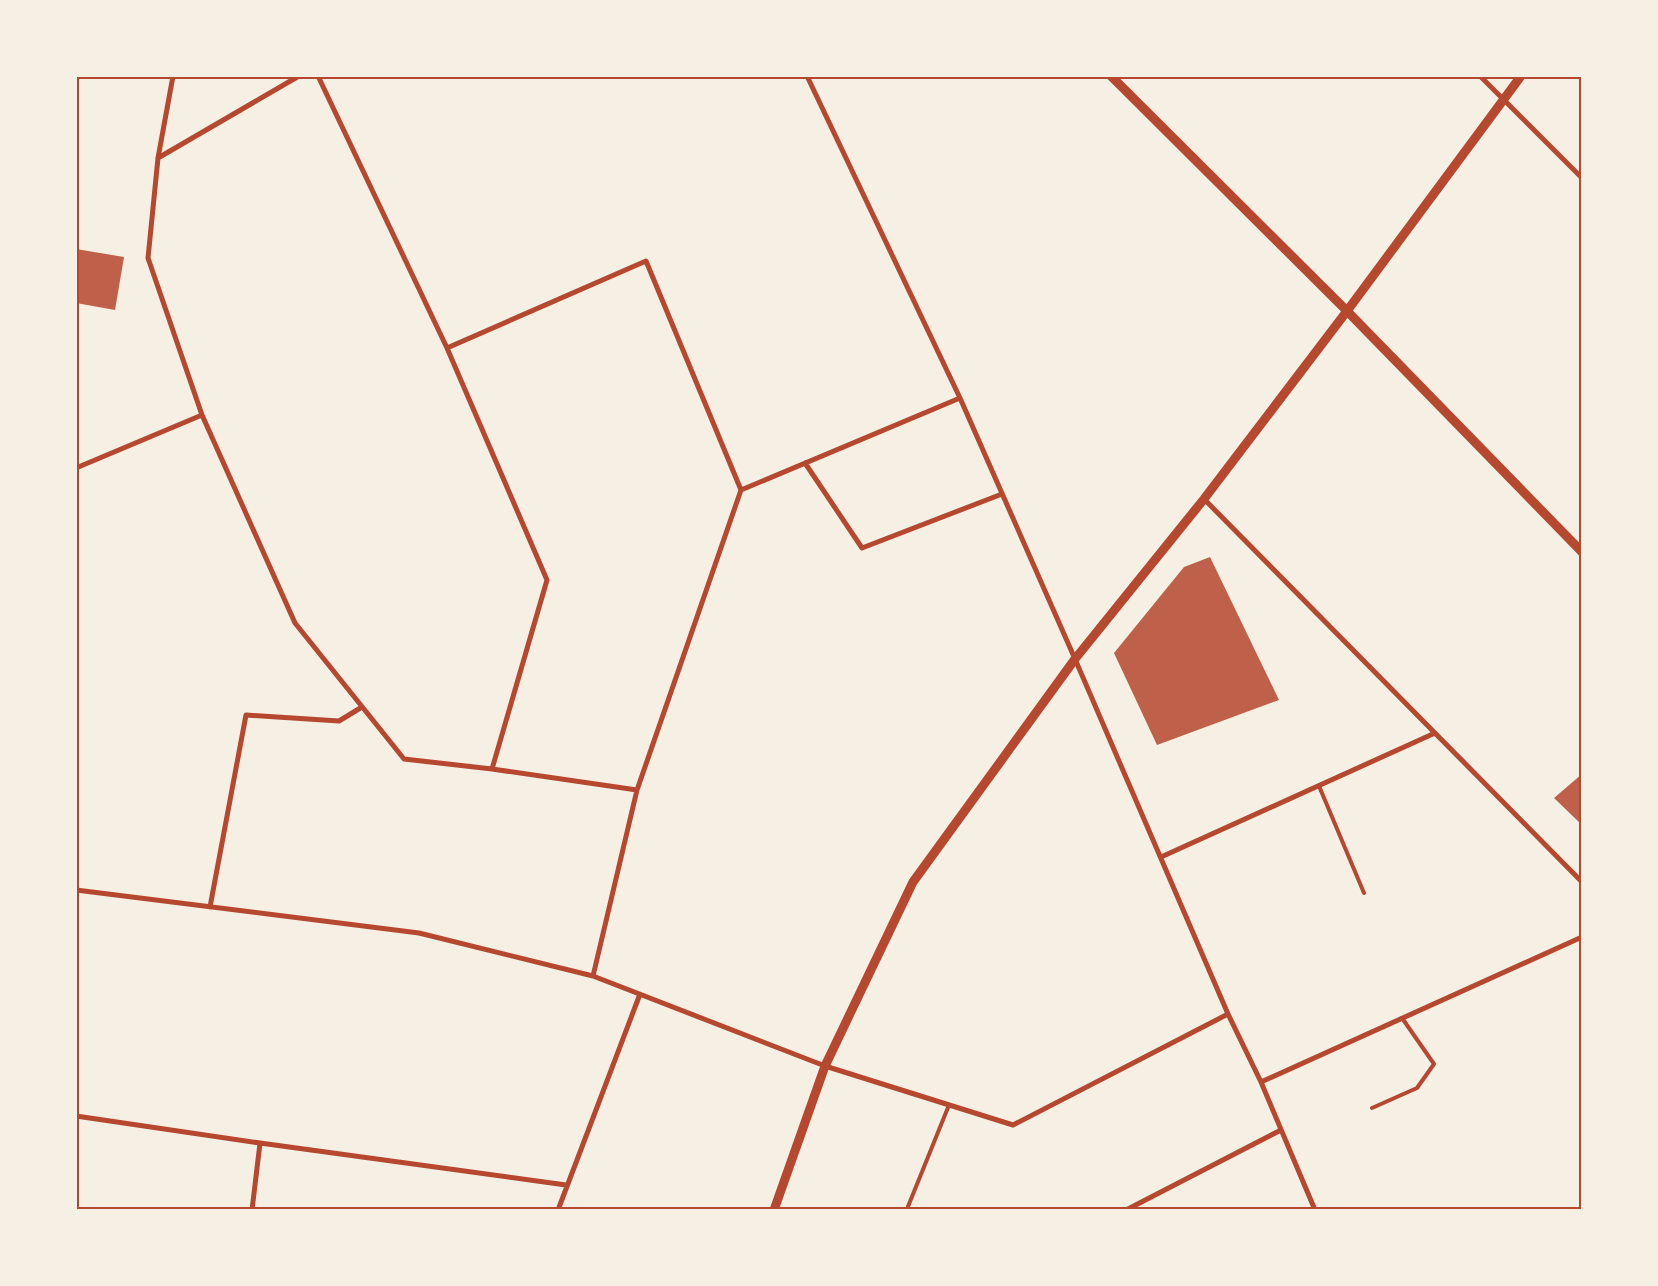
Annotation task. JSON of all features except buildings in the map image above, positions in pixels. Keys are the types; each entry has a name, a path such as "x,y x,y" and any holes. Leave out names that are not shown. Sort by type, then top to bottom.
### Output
{"street":[{"path":"173,76 158,158 148,258 202,415 295,623 404,758 492,768 637,790"},
{"path":"158,158 299,76"},
{"path":"318,76 447,348 547,580 492,768"},
{"path":"807,76 960,398 1075,658 1228,1014 1282,1130 1315,1210"},
{"path":"1111,76 1347,311 1582,552"},
{"path":"1480,76 1582,178"},
{"path":"774,1210 825,1066 913,882 1075,658 1204,499 1347,311 1520,76"},
{"path":"447,348 646,261 740,490 637,790 593,976"},
{"path":"740,490 960,398"},
{"path":"76,468 202,415"},
{"path":"805,463 862,548 1002,494"},
{"path":"1204,499 1582,882"},
{"path":"76,651 76,657"},
{"path":"210,907 246,715 338,721 362,707"},
{"path":"1160,857 1435,733"},
{"path":"76,890 419,933 593,976 825,1066 1013,1125 1228,1014"},
{"path":"1261,1082 1582,937"},
{"path":"558,1210 640,994"},
{"path":"76,1116 566,1185"},
{"path":"1126,1210 1282,1130"},
{"path":"252,1210 260,1143"}],"lane":[{"path":"1319,786 1364,893"},
{"path":"1372,1108 1417,1088 1434,1064 1402,1018"},
{"path":"907,1209 949,1105"}]}
